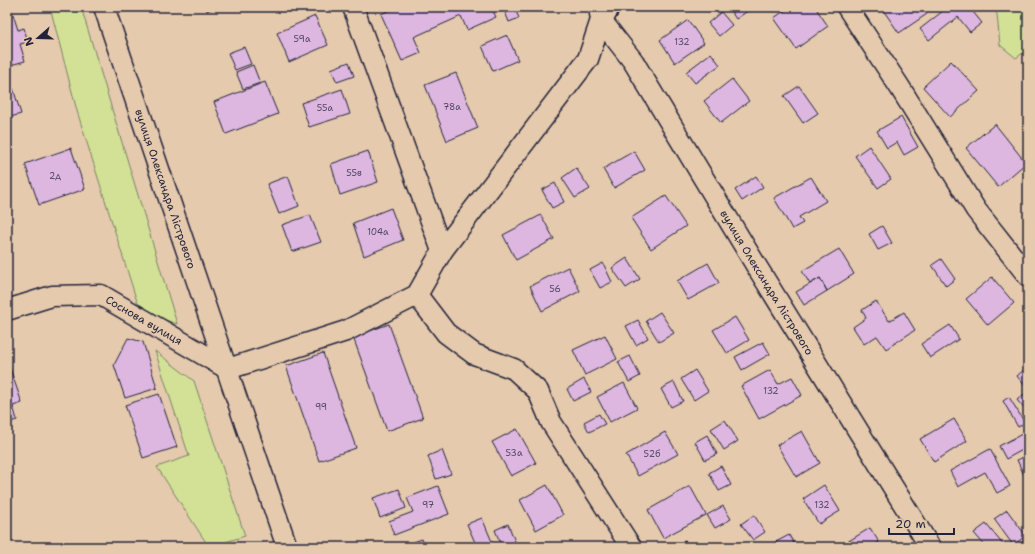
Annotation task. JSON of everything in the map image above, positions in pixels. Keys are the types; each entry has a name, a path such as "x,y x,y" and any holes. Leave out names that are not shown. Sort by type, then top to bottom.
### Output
{"street":[{"name":"вулиця Олександра Лістрового","path":"104,7 288,547"},
{"path":"353,7 442,251"},
{"path":"847,7 899,86 976,210 1028,276"},
{"name":"вулиця Олександра Лістрового","path":"417,295 442,251 588,59 604,11"},
{"name":"вулиця Олександра Лістрового","path":"604,11 757,267 930,547"},
{"path":"228,369 346,331 417,295 446,333 474,354 514,368 538,391 552,422 631,547"},
{"name":"Соснова вулиця","path":"7,310 52,296 101,296 228,369"}],"green space":[{"path":"50,7 81,7 177,324 140,311 77,111"},
{"path":"992,7 1028,7 1028,49 1016,58 1000,45 997,14"},
{"path":"155,351 194,381 245,536 209,547 157,467 189,456"}],"building":[{"path":"205,7 215,7 207,11"},
{"path":"397,7 491,7 496,17 467,30 461,16 414,37 421,53 402,61 381,14"},
{"path":"503,7 514,7 519,18 509,22"},
{"path":"728,7 751,7 752,8 736,19"},
{"path":"790,7 815,7 828,26 796,49 774,18"},
{"path":"881,7 922,7 927,14 899,33"},
{"path":"948,7 969,7 982,23 970,32 958,17 929,40 920,29"},
{"path":"11,8 18,30 24,28 28,42 20,44 25,61 7,66 7,10"},
{"path":"721,12 732,25 719,36 708,23"},
{"path":"315,16 328,45 289,62 277,33"},
{"path":"688,20 704,43 675,63 660,40"},
{"path":"507,35 518,60 493,71 482,46"},
{"path":"244,47 251,64 235,70 228,53"},
{"path":"711,53 720,65 695,83 686,72"},
{"path":"951,61 979,91 950,117 923,87"},
{"path":"349,62 354,76 337,82 331,69"},
{"path":"253,65 260,83 243,89 236,72"},
{"path":"456,73 478,128 447,141 425,85"},
{"path":"732,79 749,101 721,123 704,101"},
{"path":"265,82 278,114 226,134 214,102"},
{"path":"799,86 818,113 803,123 784,96"},
{"path":"13,88 21,114 7,118 7,90"},
{"path":"342,89 350,114 309,127 301,103"},
{"path":"901,117 918,147 904,155 897,142 887,148 877,131"},
{"path":"995,124 1026,163 998,187 966,148"},
{"path":"869,146 891,179 878,188 855,156"},
{"path":"71,148 85,189 39,205 25,164"},
{"path":"368,151 378,182 340,195 331,164"},
{"path":"634,151 645,170 614,188 603,169"},
{"path":"576,168 590,189 575,198 562,178"},
{"path":"288,176 299,206 279,214 267,184"},
{"path":"756,176 763,187 742,201 735,190"},
{"path":"811,177 826,201 799,217 803,223 792,229 774,198"},
{"path":"555,183 564,202 552,208 542,190"},
{"path":"666,196 686,226 651,249 631,218"},
{"path":"391,208 403,240 364,256 353,223"},
{"path":"310,215 321,242 292,252 282,225"},
{"path":"541,215 554,239 516,260 503,235"},
{"path":"882,226 892,243 878,250 869,234"},
{"path":"839,249 854,274 827,291 820,278 810,284 802,271"},
{"path":"627,258 640,279 626,288 612,268"},
{"path":"941,259 955,279 946,286 932,265"},
{"path":"603,263 612,282 600,288 590,270"},
{"path":"708,263 719,283 688,300 677,281"},
{"path":"568,267 580,291 542,311 530,286"},
{"path":"992,277 1014,303 988,325 966,299"},
{"path":"820,278 827,291 804,305 796,292"},
{"path":"876,301 889,321 904,312 915,330 886,349 877,336 864,344 853,327 866,318 862,310"},
{"path":"660,312 674,333 659,342 646,321"},
{"path":"735,317 749,340 727,353 713,330"},
{"path":"638,320 648,338 636,345 626,326"},
{"path":"389,324 423,418 387,431 353,337"},
{"path":"950,325 959,339 930,358 921,344"},
{"path":"605,335 617,359 585,375 573,350"},
{"path":"128,338 143,342 157,388 125,398 114,365"},
{"path":"763,342 770,354 742,370 735,357"},
{"path":"323,353 356,448 319,461 286,366"},
{"path":"630,356 640,376 629,382 618,362"},
{"path":"7,360 22,403 13,406 17,420 7,423"},
{"path":"1028,366 1028,385 1026,387 1017,376"},
{"path":"695,370 708,391 694,400 681,379"},
{"path":"770,370 778,384 792,377 802,395 759,419 741,386"},
{"path":"584,379 591,392 573,401 567,389"},
{"path":"674,382 683,401 671,407 661,389"},
{"path":"624,383 637,408 610,422 597,397"},
{"path":"1028,391 1028,412 1027,412 1017,400"},
{"path":"159,394 177,447 143,458 125,405"},
{"path":"1009,397 1025,423 1018,427 1003,401"},
{"path":"599,414 605,424 589,432 584,422"},
{"path":"954,419 967,441 934,462 920,439"},
{"path":"725,420 738,441 724,450 711,429"},
{"path":"517,429 536,463 511,476 492,442"},
{"path":"802,431 820,463 796,477 777,445"},
{"path":"665,432 678,454 638,476 626,455"},
{"path":"1022,434 1028,447 1006,459 999,446"},
{"path":"707,435 717,454 705,460 695,442"},
{"path":"990,449 1010,486 997,493 985,472 958,487 950,471"},
{"path":"442,450 451,474 436,479 428,456"},
{"path":"1028,455 1028,473 1024,475 1017,460"},
{"path":"721,466 731,485 719,491 709,473"},
{"path":"547,485 563,515 536,530 520,500"},
{"path":"824,485 840,511 819,524 803,499"},
{"path":"438,486 449,514 394,535 389,521 413,512 407,498"},
{"path":"690,486 706,515 663,538 648,510"},
{"path":"399,489 406,508 380,518 373,498"},
{"path":"723,506 731,519 715,528 707,515"},
{"path":"1007,510 1026,536 1013,545 994,519"},
{"path":"754,515 765,532 753,540 741,524"},
{"path":"482,518 493,544 485,547 477,547 467,524"},
{"path":"508,524 516,544 502,547 495,530"},
{"path":"986,524 1005,547 986,547 974,533"},
{"path":"870,528 879,542 871,547 839,547"},
{"path":"789,535 796,547 776,547 774,543"},
{"path":"422,539 425,547 409,547 408,544"},
{"path":"685,541 689,547 674,547"},
{"path":"403,543 405,547 392,547"}]}
